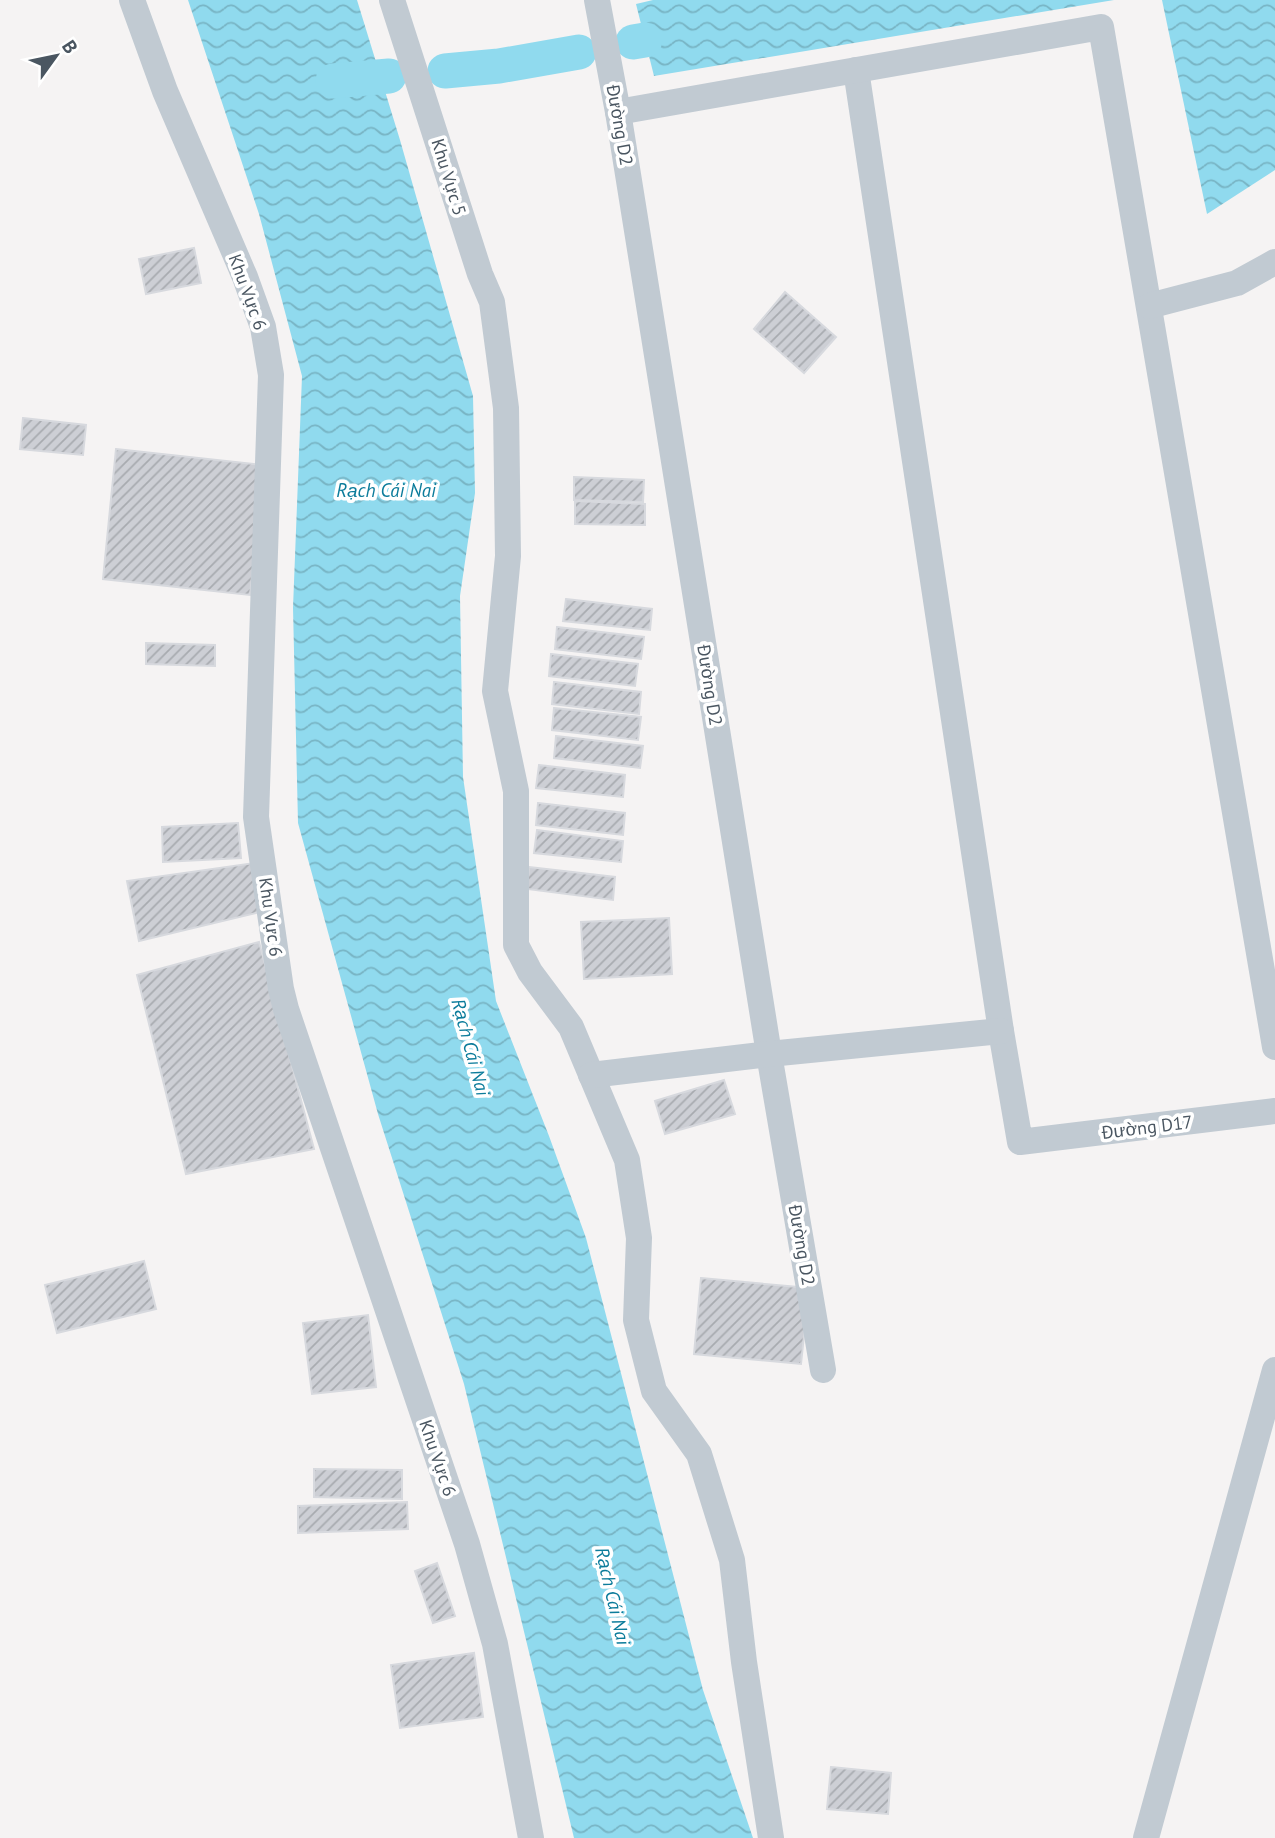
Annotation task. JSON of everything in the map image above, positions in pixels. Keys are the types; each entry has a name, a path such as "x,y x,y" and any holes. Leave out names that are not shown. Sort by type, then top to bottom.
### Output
{"street":[{"name":"Khu Vực 6","path":"132,0 166,91 250,290 263,327 271,375 256,817 281,989 471,1558 495,1644 529,1831"},
{"name":"Khu Vực 5","path":"392,0 480,274 492,302 506,408 508,556 495,691 516,792 516,944 530,972 571,1027 627,1160 639,1238 636,1320 654,1391 699,1454 732,1560 744,1662 771,1838"},
{"name":"Đường D2","path":"597,0 618,112 769,1054 823,1370"},
{"path":"618,112 1101,27 1275,1047"},
{"path":"592,1075 1001,1031 856,70"},
{"path":"1149,306 1237,283 1275,262"},
{"name":"Đường D17","path":"1001,1031 1020,1142 1275,1111"},
{"path":"1146,1838 1275,1370"}],"water":[{"name":"Rạch Cái Nai","path":"188,0 357,0 473,396 475,493 460,596 463,777 496,1001 586,1238 703,1690 753,1838 574,1838 464,1384 378,1114 298,823 293,608 302,376 259,214"},
{"path":"653,0 1114,0 654,76 636,4"},
{"path":"1162,0 1275,0 1275,170 1207,214"}],"building":[{"path":"194,248 201,283 146,294 139,259"},
{"path":"785,292 836,337 804,373 754,329"},
{"path":"23,418 86,425 83,455 20,449"},
{"path":"116,449 264,465 250,595 103,579"},
{"path":"574,477 644,480 643,502 574,500"},
{"path":"575,501 645,504 645,525 575,524"},
{"path":"566,599 652,609 650,630 563,621"},
{"path":"557,627 644,637 641,659 555,649"},
{"path":"146,643 215,645 215,666 146,664"},
{"path":"551,654 638,664 635,686 549,676"},
{"path":"554,682 641,692 639,714 552,704"},
{"path":"554,708 641,717 638,740 552,730"},
{"path":"556,736 643,746 640,768 554,758"},
{"path":"539,765 625,775 623,797 536,788"},
{"path":"538,803 625,813 623,835 536,825"},
{"path":"238,823 241,858 163,862 162,827"},
{"path":"537,830 623,841 621,862 534,853"},
{"path":"254,863 264,911 139,941 127,881"},
{"path":"529,867 615,877 613,900 527,889"},
{"path":"669,918 672,974 584,979 581,922"},
{"path":"259,942 314,1149 186,1174 137,975"},
{"path":"724,1080 735,1114 665,1134 655,1101"},
{"path":"144,1261 156,1309 57,1333 45,1285"},
{"path":"701,1278 809,1288 801,1364 694,1354"},
{"path":"368,1315 376,1387 312,1394 303,1323"},
{"path":"314,1469 402,1470 402,1499 314,1497"},
{"path":"407,1502 408,1529 298,1533 298,1506"},
{"path":"437,1563 455,1616 433,1623 415,1571"},
{"path":"474,1653 483,1717 400,1728 391,1665"},
{"path":"831,1767 891,1773 888,1814 827,1809"}],"waterway":[{"path":"633,42 645,40"},
{"path":"445,71 499,66 579,52"},
{"path":"333,81 389,76"}]}
